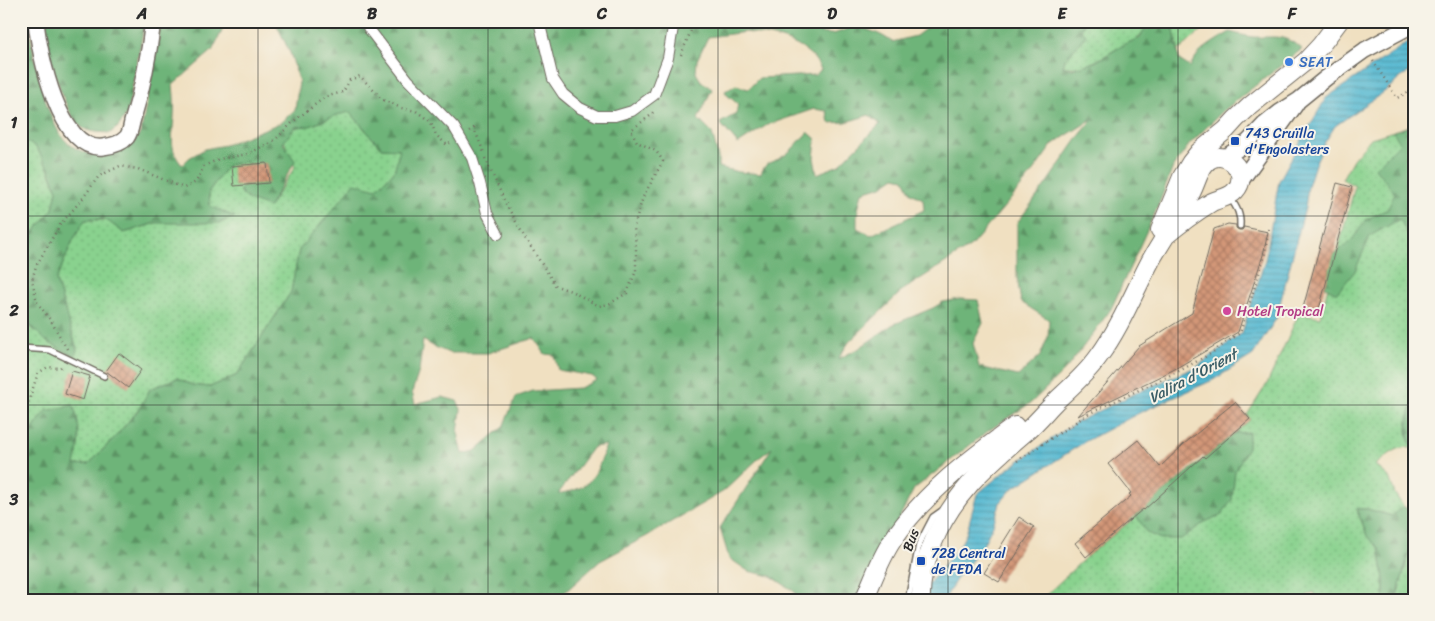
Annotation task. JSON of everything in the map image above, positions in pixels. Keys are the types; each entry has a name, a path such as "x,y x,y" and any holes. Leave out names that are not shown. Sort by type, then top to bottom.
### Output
{"highway":[{"path":"1230,192 1211,196 1204,190 1200,181 1207,148 1236,118 1306,61 1339,21"},
{"path":"1219,135 1222,139 1222,157"},
{"path":"1150,262 1161,226 1182,177 1199,152 1219,135"},
{"path":"915,592 937,532 969,483 984,467 1036,423 1085,374 1123,317 1150,262 1163,238 1190,195 1202,169 1211,160 1222,157 1233,162 1241,176 1230,192 1179,224 1163,238"},
{"path":"864,600 878,566 892,541 911,516 942,482 1018,424 1059,399"}],"main road":[{"path":"36,21 40,48 59,112 73,134 85,143 100,147 116,144 127,136 136,110 150,45 153,21"},
{"path":"1222,157 1248,142 1265,124 1280,112 1299,100 1365,50 1414,24"},
{"path":"1230,192 1287,119 1299,100"}],"street":[{"path":"365,21 408,80 454,127 472,158 487,214 498,234"},
{"path":"539,21 553,79 563,94 580,108 597,116 615,116 632,111 654,95 668,58 674,21"}],"lane":[{"path":"1230,192 1241,219 1240,226"},
{"path":"21,348 50,350 104,376"}],"path":[{"path":"680,58 694,21"},
{"path":"1365,50 1397,98 1414,89"},
{"path":"21,409 28,403 38,373 48,367 60,368 69,359 66,346 51,321 36,302 32,280 36,266 60,225 99,176 120,166 138,170 184,188 196,182 204,166 219,159 248,154 275,140 294,121 325,97 342,92 350,80 360,76 383,100 416,112 431,122 436,135 446,145 450,143"},
{"path":"469,131 474,128 506,204 556,286 571,291 599,306 609,304 627,293 636,271 634,227 643,197 663,161 656,150 637,142 631,130 650,116 656,108"},
{"path":"1011,466 1088,414 1180,370 1210,354 1240,333 1264,258 1269,228"}],"green space":[{"path":"21,21 28,21 41,86 60,134 68,143 76,148 89,154 103,155 115,153 125,148 141,132 161,21 222,21 222,31 212,51 173,85 172,142 175,153 182,165 189,158 205,149 225,145 280,123 295,110 299,82 291,55 275,21 800,21 810,29 824,34 832,34 850,28 860,28 875,32 892,42 916,36 932,24 959,23 961,21 1085,21 1081,30 1086,35 1065,59 1062,66 1072,69 1095,62 1125,44 1140,38 1145,29 1136,21 1172,21 1179,60 1190,67 1202,51 1230,32 1253,37 1284,38 1302,49 1223,111 1189,145 1173,167 1158,206 1111,309 1066,369 1032,402 988,431 914,489 858,600 796,600 795,592 771,576 748,571 729,558 720,528 772,448 724,491 600,561 556,600 21,600 21,439 28,436 46,411 73,405 78,421 79,435 75,465 89,464 139,409 150,389 177,378 192,385 210,387 237,375 291,292 299,250 355,183 376,189 394,172 400,149 381,148 350,112 310,126 295,127 283,143 295,161 269,207 249,200 239,191 252,177 254,171 246,161 228,165 209,191 210,206 235,217 219,223 155,223 124,233 105,219 85,220 73,240 56,280 77,350 75,356 47,342 21,316 21,292 23,292 22,281 26,258 34,232 53,209 57,190 49,169 36,147 21,139","holes":["746,32 781,39 805,50 813,57 821,69 816,75 759,78 748,89 736,85 725,91 738,104 736,114 720,123 738,144 767,125 814,109 827,111 829,123 846,122 869,115 880,124 839,165 817,174 814,158 816,139 808,132 785,155 767,164 761,174 739,172 718,167 718,157 712,133 698,119 712,89 701,81 696,73 697,60 708,37","1094,118 1017,223 1017,277 1021,302 1049,320 1048,337 1040,356 1018,376 979,367 973,343 983,323 978,300 960,299 943,302 892,325 858,349 838,359 849,342 903,290 971,246 1027,180 1053,144","895,177 904,179 911,193 923,199 924,210 871,235 857,228 857,215 862,192 882,186","534,338 545,354 554,355 558,370 592,376 597,380 580,388 533,391 516,397 503,427 475,451 463,454 458,433 461,409 457,401 442,397 415,404 412,392 419,371 423,340 449,353 488,353","606,445 602,458 589,482 575,490 558,494 593,447"]},
{"path":"47,21 145,21 127,114 118,127 110,133 87,130 75,120 60,90 53,67 48,41"},
{"path":"1085,21 1136,21 1146,29 1141,36 1094,62 1079,67 1062,66 1065,59 1086,35 1081,30"},
{"path":"1172,21 1213,21 1178,51"},
{"path":"350,112 381,148 400,149 394,172 376,189 299,250 291,292 237,375 210,387 192,385 177,378 150,389 139,409 89,464 75,465 79,438 46,411 28,436 21,439 21,316 34,330 77,349 56,280 73,240 85,220 107,220 124,233 210,206 209,191 228,165 246,161 255,171 269,207 295,167 284,141 296,127 313,125 339,114"},
{"path":"1414,125 1414,399 1407,431 1414,450 1409,448 1399,449 1375,465 1389,477 1395,494 1403,506 1392,516 1367,509 1356,509 1367,536 1379,548 1384,579 1384,600 1317,600 1314,592 1299,600 1041,600 1086,557 1250,420 1247,415 1267,384 1299,313 1320,317 1355,186 1342,179 1353,159 1371,138"},
{"path":"1414,125 1414,248 1400,219 1370,236 1355,271 1337,293 1325,287 1330,257 1351,241 1367,219 1388,209 1395,193 1375,168 1400,143 1393,131"},
{"path":"21,139 36,147 48,168 57,190 53,209 34,232 26,258 22,281 23,292 21,292"},
{"path":"1414,399 1414,448 1410,443 1407,431"},
{"path":"1249,432 1248,447 1235,471 1232,500 1221,515 1205,522 1181,539 1161,539 1147,533 1136,515 1235,433"},
{"path":"1403,506 1414,513 1414,534 1396,600 1384,600 1384,579 1379,548 1367,536 1356,509 1367,509 1392,516"},
{"path":"1414,534 1414,600 1396,600"}],"water":[{"name":"Valira d'Orient","path":"1414,40 1414,70 1404,75 1384,92 1335,126 1325,142 1308,186 1305,208 1276,319 1253,355 1213,380 1139,413 1086,441 1012,489 1000,503 993,525 981,549 957,578 944,600 915,600 959,547 966,534 977,494 1009,468 1075,423 1136,393 1198,366 1242,333 1265,260 1279,181 1326,98 1405,44"}],"building":[{"path":"267,163 269,183 234,186 232,166"},
{"path":"1337,183 1352,187 1318,313 1303,308"},
{"path":"1228,224 1236,225 1236,228 1239,230 1242,230 1244,227 1268,232 1263,255 1238,332 1173,370 1078,416 1139,346 1192,313 1214,229"},
{"path":"119,353 141,370 128,388 106,371"},
{"path":"72,371 90,376 83,400 65,394"},
{"path":"1235,402 1250,419 1205,458 1203,456 1144,510 1086,557 1075,543 1131,496 1129,494 1131,493 1108,464 1138,440 1160,467 1184,444"},
{"path":"1019,517 1034,527 999,582 984,573"}],"place":[{"name":"SEAT","path":"1289,62"},
{"name":"743 Cruïlla d'Engolasters","path":"1235,141"},
{"name":"Hotel Tropical","path":"1227,311"},
{"name":"728 Central de FEDA","path":"921,561"}]}
